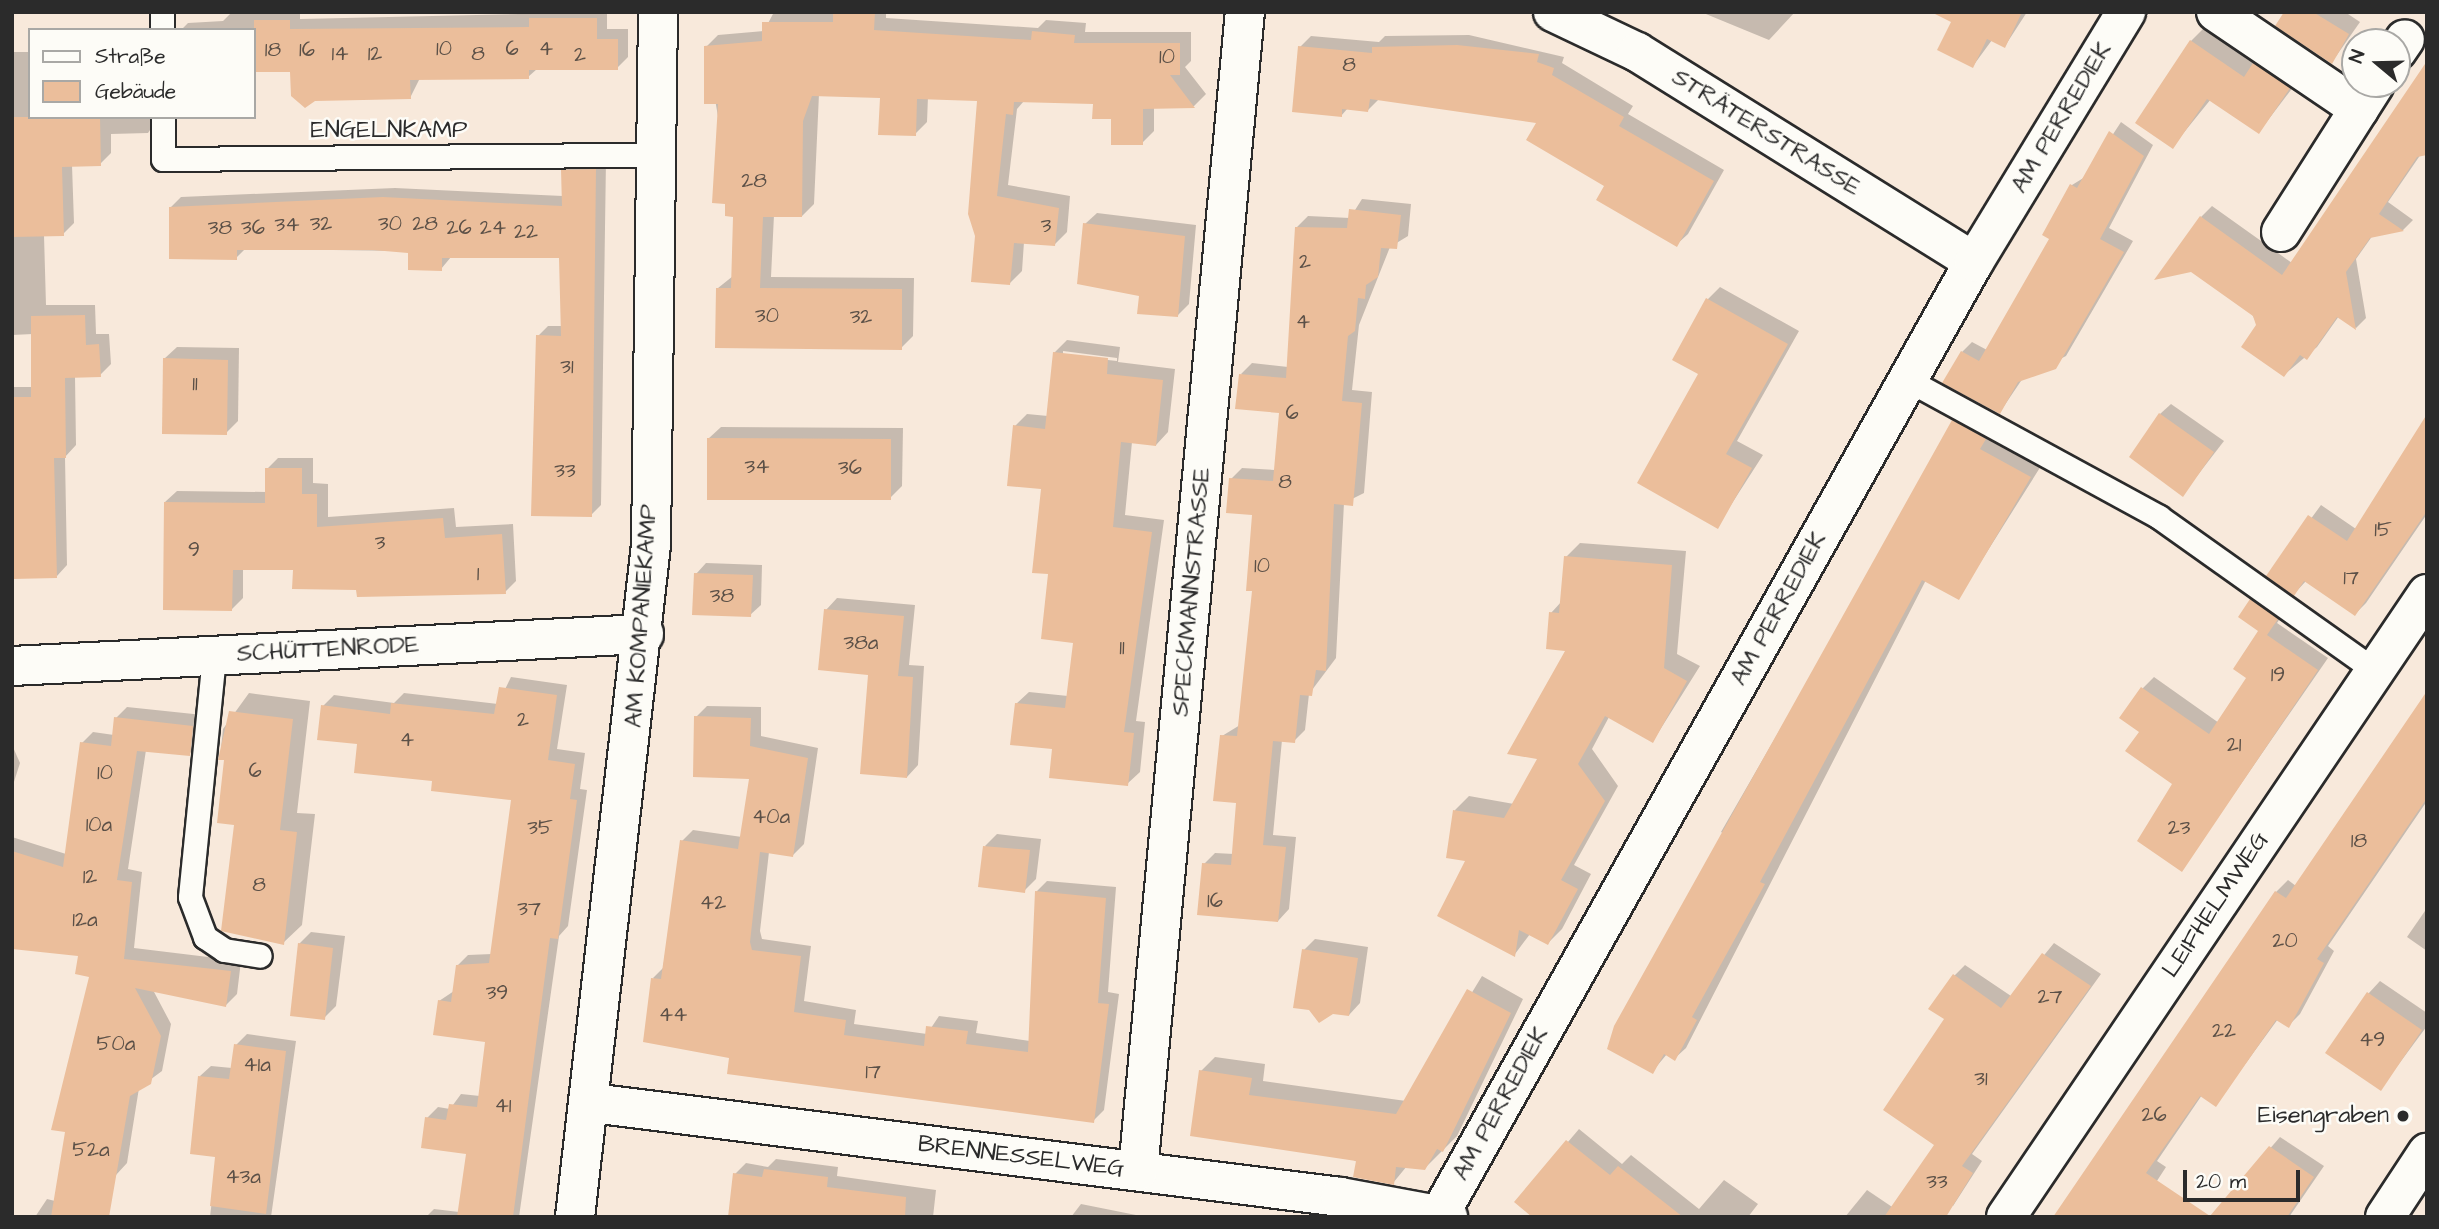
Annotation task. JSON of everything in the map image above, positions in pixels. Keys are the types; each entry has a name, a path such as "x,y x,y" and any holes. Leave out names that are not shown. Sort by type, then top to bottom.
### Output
{"street":[{"name":"AM KOMPANIEKAMP","path":"575,1217 592,1103 644,634 658,12"},
{"name":"SPECKMANNSTRASSE","path":"1138,1171 1245,12"},
{"name":"STRÄTERSTRASSE","path":"1553,12 1636,52 1974,262"},
{"name":"AM PERREDIEK","path":"1444,1214 1974,262 2126,12"},
{"path":"2216,12 2341,82"},
{"path":"2281,232 2366,98"},
{"name":"LEIFHELMWEG","path":"2006,1217 2427,594"},
{"name":"SCHÜTTENRODE","path":"12,666 644,634"},
{"name":"BRENNESSELWEG","path":"592,1103 1138,1171 1444,1214"},
{"path":"2385,1217 2427,1153"}],"lane":[{"name":"ENGELNKAMP","path":"163,119 163,159 656,156"},
{"path":"1908,380 2159,517 2374,670"},
{"path":"214,656 190,897 205,937 224,950 260,956"}],"building":[{"path":"833,12 875,12 874,30 1031,40 1032,31 1075,35 1074,43 1180,43 1180,75 1170,75 1195,108 1143,109 1143,145 1111,145 1111,119 1092,119 1093,104 1014,102 1013,115 1006,114 997,196 1059,208 1055,246 1014,243 1010,285 971,282 975,236 968,214 977,101 917,99 916,136 878,135 880,98 812,96 803,121 802,217 763,217 760,288 902,289 902,350 715,348 716,288 731,288 733,217 725,216 725,204 712,203 718,104 704,104 704,46 762,41 762,22 833,22"},
{"path":"1931,12 2022,12 2005,48 1987,39 1973,68 1937,50 1951,22"},
{"path":"2284,12 2313,12 2341,29 2341,48 2332,64 2275,26"},
{"path":"529,18 597,18 597,39 618,39 618,70 529,70 529,79 410,80 411,99 315,101 305,108 291,96 290,72 256,72 254,20 290,20 290,29 529,27"},
{"path":"2190,40 2244,77 2253,63 2290,88 2259,134 2207,99 2173,149 2135,123"},
{"path":"1457,45 1539,54 1537,62 1554,68 1552,75 1624,117 1619,126 1714,181 1677,247 1596,200 1604,186 1526,140 1536,123 1370,99 1368,112 1342,109 1342,117 1292,112 1298,46 1372,53 1372,47"},
{"path":"2427,61 2427,155 2417,157 2379,214 2404,231 2370,238 2346,272 2356,330 2337,317 2307,360 2300,355 2284,377 2241,347 2256,325 2253,316 2191,272 2154,280 2200,216 2282,275 2402,98 2411,98 2411,85"},
{"path":"12,117 100,119 101,166 62,167 64,236 12,237"},
{"path":"2109,131 2144,156 2100,239 2124,252 2056,369 2018,382 2000,414 1942,383 1961,351 1979,361 2049,239 2042,235 2070,184 2077,188"},
{"path":"596,169 592,517 531,516 536,335 561,336 559,258 442,258 442,271 408,270 408,253 373,250 237,250 237,260 169,259 169,207 383,197 562,206 561,170"},
{"path":"1349,209 1401,215 1397,249 1381,248 1378,277 1366,285 1365,299 1358,298 1355,331 1348,336 1342,401 1362,403 1353,506 1334,504 1326,671 1316,670 1312,696 1300,695 1295,743 1273,741 1263,845 1286,847 1278,922 1197,915 1202,863 1231,865 1236,803 1213,801 1220,735 1237,736 1252,591 1246,591 1252,515 1226,513 1229,478 1273,481 1279,413 1235,409 1239,374 1286,378 1295,227 1347,228"},
{"path":"1083,223 1185,236 1178,317 1137,314 1139,296 1077,284"},
{"path":"1706,298 1788,344 1726,454 1752,468 1718,529 1637,483 1698,374 1672,360"},
{"path":"85,315 86,345 99,344 101,377 65,378 66,458 54,458 57,578 12,579 12,397 31,397 31,316"},
{"path":"1053,352 1108,358 1107,374 1163,380 1156,446 1121,442 1113,527 1152,532 1124,732 1134,733 1128,786 1049,778 1052,749 1010,745 1015,703 1065,708 1073,643 1041,639 1048,574 1032,573 1041,489 1007,486 1013,425 1045,429"},
{"path":"163,358 228,360 227,435 162,434"},
{"path":"2159,413 2214,452 2183,497 2129,457"},
{"path":"2427,414 2427,511 2355,616 2304,581 2294,596 2266,576 2308,515 2347,541"},
{"path":"1952,420 1986,439 1980,449 2031,477 1959,600 1922,580 1760,882 1765,884 1692,1017 1697,1020 1675,1061 1664,1054 1653,1074 1607,1049 1614,1026"},
{"path":"707,438 891,439 891,500 707,500"},
{"path":"265,468 302,468 302,494 317,494 317,527 443,518 445,538 502,534 506,594 357,597 356,590 292,589 293,570 233,570 232,611 163,610 164,502 265,503"},
{"path":"1564,556 1672,565 1664,668 1687,681 1653,743 1605,716 1578,764 1605,801 1561,880 1578,889 1548,945 1519,930 1515,957 1437,916 1465,861 1446,858 1453,810 1504,818 1537,759 1507,754 1565,651 1546,649 1549,612 1559,613"},
{"path":"694,573 753,575 751,617 692,615"},
{"path":"2250,599 2278,619 2267,635 2318,670 2182,872 2137,841 2172,784 2125,751 2139,732 2119,718 2141,687 2209,734 2246,678 2233,669 2258,631 2238,617"},
{"path":"824,609 904,616 898,676 913,677 907,778 860,774 868,675 818,670"},
{"path":"499,687 557,695 548,760 575,764 570,799 577,800 558,939 550,938 513,1217 457,1217 466,1154 421,1148 425,1117 446,1120 449,1104 477,1107 485,1042 433,1035 438,1000 451,1002 456,965 489,963 511,800 431,791 432,781 354,773 357,744 317,740 321,705 390,714 391,703 494,714"},
{"path":"2427,691 2427,798 2317,959 2324,963 2289,1028 2276,1020 2216,1107 2200,1096 2146,1173 2210,1216 2269,1146 2314,1177 2287,1217 2053,1217 2275,891 2286,898"},
{"path":"229,711 293,719 280,830 297,832 284,945 221,931 234,825 217,823 224,760 218,760"},
{"path":"694,716 751,718 750,746 808,758 793,857 760,852 750,942 752,950 801,956 794,1012 846,1020 844,1035 924,1046 926,1026 968,1031 966,1044 1028,1052 1035,891 1106,898 1098,1003 1109,1004 1094,1123 727,1074 729,1058 643,1042 651,978 661,979 680,840 738,849 749,779 693,777"},
{"path":"114,717 193,726 190,756 137,751 117,880 132,882 124,959 231,971 226,1007 135,988 161,1036 151,1084 130,1096 109,1217 51,1217 65,1132 51,1130 89,977 75,974 78,956 12,949 12,851 63,867 80,742 111,746"},
{"path":"983,846 1030,850 1025,893 978,887"},
{"path":"298,943 333,948 325,1020 290,1016"},
{"path":"1302,949 1358,958 1349,1016 1333,1014 1319,1023 1309,1010 1293,1008"},
{"path":"2042,953 2091,986 1962,1166 1973,1173 1946,1217 1884,1217 1934,1145 1883,1110 1944,1019 1928,1009 1953,974 2001,1008"},
{"path":"1467,989 1511,1013 1443,1152 1437,1149 1425,1170 1396,1167 1394,1185 1353,1177 1356,1161 1190,1136 1199,1070 1252,1078 1249,1095 1396,1114"},
{"path":"2367,992 2422,1030 2381,1091 2325,1053"},
{"path":"234,1044 286,1051 266,1214 210,1206 215,1157 190,1154 198,1076 229,1079"},
{"path":"1566,1140 1610,1175 1618,1166 1683,1217 1532,1217 1514,1202"},
{"path":"764,1169 828,1177 827,1187 906,1197 905,1217 728,1217 733,1173 762,1177"}],"place":[{"name":"Eisengraben","path":"2403,1116"}]}
